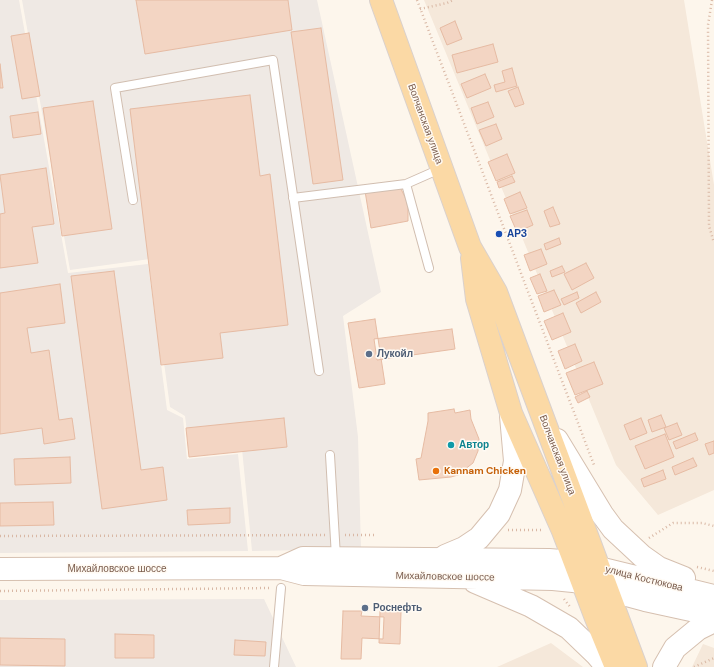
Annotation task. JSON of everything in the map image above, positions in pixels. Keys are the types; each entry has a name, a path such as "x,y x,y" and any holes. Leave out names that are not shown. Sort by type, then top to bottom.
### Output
{"main road":[{"name":"Волчанская улица","path":"380,0 470,247 496,292 636,667"},
{"name":"Волчанская улица","path":"470,247 477,299 511,412 563,531 616,667"},
{"path":"440,558 464,548 479,538 499,514 510,490 515,461 511,412"},
{"path":"541,413 602,514 613,529 642,556 659,568 714,592"},
{"name":"Михайловское шоссе","path":"281,578 303,558 440,558 574,562"},
{"name":"улица Костюкова","path":"574,562 714,596"},
{"name":"Михайловское шоссе","path":"0,569 281,578 304,574 553,579 583,582 608,590"},
{"path":"467,578 531,606 569,628 607,667"},
{"name":"улица Костюкова","path":"608,590 714,614"},
{"path":"664,667 675,648 698,629 714,621"}],"lane":[{"path":"133,200 115,88 273,60 292,198 319,371"},
{"path":"292,198 406,184 441,168"},
{"path":"406,184 429,268"},
{"path":"330,455 336,558"},
{"path":"274,667 281,578"}],"path":[{"path":"417,0 594,466"},
{"path":"420,9 447,3 453,0"},
{"path":"712,0 708,24 709,226 714,243"},
{"path":"645,541 673,523 702,523 714,526"},
{"path":"505,530 541,530 544,534"},
{"path":"0,536 376,535"},
{"path":"694,566 714,571"},
{"path":"0,591 281,578"},
{"path":"694,667 714,658"}],"shaded area":[{"path":"0,0 19,0 68,273 148,264 167,410 183,418 187,459 238,454 248,551 0,553"},
{"path":"22,0 317,0 381,292 343,316 358,437 361,549 252,551 242,449 190,455 185,416 170,407 150,259 70,270"},
{"path":"424,0 684,0 714,185 714,490 658,515 616,465"},
{"path":"264,599 296,667 0,667 0,600"},
{"path":"551,643 583,667 497,667"},
{"path":"703,644 714,648 714,667 692,667"}],"building":[{"path":"136,0 288,0 292,30 145,54"},
{"path":"455,21 462,39 447,45 440,28"},
{"path":"321,28 343,180 313,184 291,32"},
{"path":"29,33 40,96 22,99 11,36"},
{"path":"493,44 498,62 457,73 452,55"},
{"path":"0,64 3,88 0,88"},
{"path":"512,68 517,86 496,92 494,85 505,82 502,71"},
{"path":"485,74 491,88 467,98 461,84"},
{"path":"518,87 524,104 515,107 508,91"},
{"path":"250,95 260,176 270,174 288,325 220,333 223,358 161,365 130,109"},
{"path":"93,101 112,229 62,236 43,108"},
{"path":"488,102 494,117 477,124 471,108"},
{"path":"38,112 41,134 13,138 10,116"},
{"path":"496,124 502,139 486,146 479,130"},
{"path":"507,154 515,173 496,181 488,162"},
{"path":"46,168 54,224 32,227 38,263 0,268 0,214 5,213 0,175"},
{"path":"512,176 515,182 499,188 497,182"},
{"path":"400,187 406,199 408,221 371,228 365,191"},
{"path":"520,192 527,208 510,214 504,199"},
{"path":"553,207 560,224 550,227 544,211"},
{"path":"527,210 533,225 517,232 510,216"},
{"path":"559,238 561,244 546,250 544,244"},
{"path":"541,249 547,264 530,271 524,255"},
{"path":"586,263 594,278 572,290 564,274"},
{"path":"562,266 565,272 552,277 550,271"},
{"path":"114,271 141,470 163,467 167,500 102,509 71,276"},
{"path":"540,274 547,291 537,294 530,278"},
{"path":"60,284 65,323 27,328 31,353 49,350 59,420 72,418 75,439 44,444 42,428 0,434 0,293"},
{"path":"554,290 561,305 544,312 538,296"},
{"path":"577,292 579,298 564,305 561,299"},
{"path":"596,292 601,302 581,313 576,303"},
{"path":"563,313 571,332 552,340 544,321"},
{"path":"375,319 385,384 359,388 348,323"},
{"path":"452,329 455,349 377,360 374,339"},
{"path":"575,344 582,361 565,369 558,351"},
{"path":"594,362 603,384 575,395 566,373"},
{"path":"587,391 590,397 578,403 575,397"},
{"name":"Автор","path":"454,409 455,413 470,410 471,419 479,439 478,451 473,463 464,470 465,473 451,477 419,480 416,459 421,458 428,421 428,413"},
{"path":"661,415 666,427 652,432 648,420"},
{"path":"284,418 287,447 189,457 186,428"},
{"path":"641,418 647,433 630,440 624,425"},
{"path":"677,423 682,435 669,440 664,428"},
{"path":"695,433 698,440 676,449 673,442"},
{"path":"665,434 674,457 645,469 635,446"},
{"path":"714,441 714,453 709,455 705,444"},
{"path":"70,457 71,483 15,485 14,459"},
{"path":"693,458 697,466 675,475 672,467"},
{"path":"663,470 666,479 644,487 641,479"},
{"path":"53,502 54,525 0,526 0,503"},
{"path":"230,508 230,523 188,525 187,510"},
{"path":"343,611 362,611 361,616 384,617 383,639 362,638 361,659 341,659"},
{"path":"380,611 401,612 400,644 379,643"},
{"path":"115,634 154,635 154,658 115,658"},
{"path":"0,638 65,639 65,666 0,665"},
{"path":"235,640 266,642 265,656 234,655"}],"place":[{"name":"АРЗ","path":"499,234"},
{"name":"Лукойл","path":"369,354"},
{"name":"Автор","path":"451,445"},
{"name":"Kannam Chicken","path":"436,471"},
{"name":"Роснефть","path":"365,608"}]}
